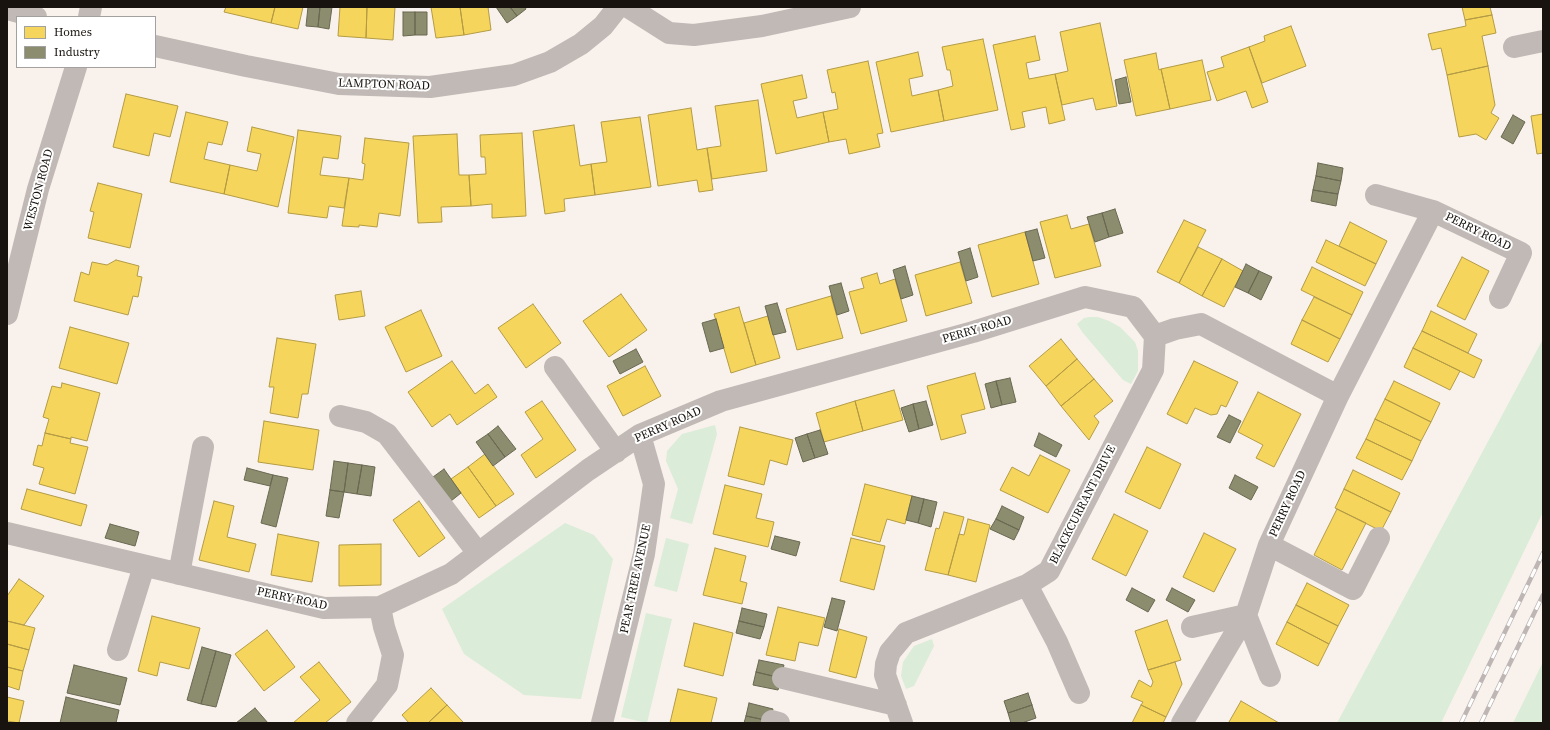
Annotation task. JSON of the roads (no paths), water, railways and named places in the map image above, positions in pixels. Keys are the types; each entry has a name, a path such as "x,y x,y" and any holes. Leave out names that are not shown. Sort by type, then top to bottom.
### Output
{"street":[{"name":"LAMPTON ROAD","path":"156,46 339,84 430,87 514,75 550,62 581,44 603,26 618,7"},
{"path":"628,7 669,33 694,36 762,26 850,7"},
{"path":"7,9 32,16"},
{"path":"1514,47 1543,41"},
{"name":"WESTON ROAD","path":"7,314 38,190 76,68"},
{"name":"PERRY ROAD","path":"1376,195 1433,211 1521,253 1500,298"},
{"name":"PERRY ROAD","path":"1182,723 1246,615 1269,545 1338,396 1433,211"},
{"name":"PERRY ROAD","path":"7,534 324,608 380,607 451,574 588,470 640,435 722,401 973,332 1086,297 1133,307 1155,336"},
{"path":"1155,336 1175,329 1201,324 1338,396"},
{"name":"BLACKCURRANT DRIVE","path":"899,714 885,675 886,664 890,652 906,633 1027,585 1049,571 1153,370 1155,336"},
{"path":"555,367 616,452"},
{"path":"340,416 366,422 387,434 478,553"},
{"name":"PEAR TREE AVENUE","path":"602,723 644,554 654,484 640,435"},
{"path":"178,574 203,447"},
{"path":"1269,545 1353,589 1379,538"},
{"path":"118,650 144,566"},
{"path":"1027,585 1057,642 1079,693"},
{"path":"357,723 387,685 393,655 384,628 380,607"},
{"path":"1192,627 1246,615 1270,676"},
{"path":"783,678 899,714"}],"railway":[{"path":"1461,723 1543,553"},
{"path":"1481,723 1543,595"}]}
